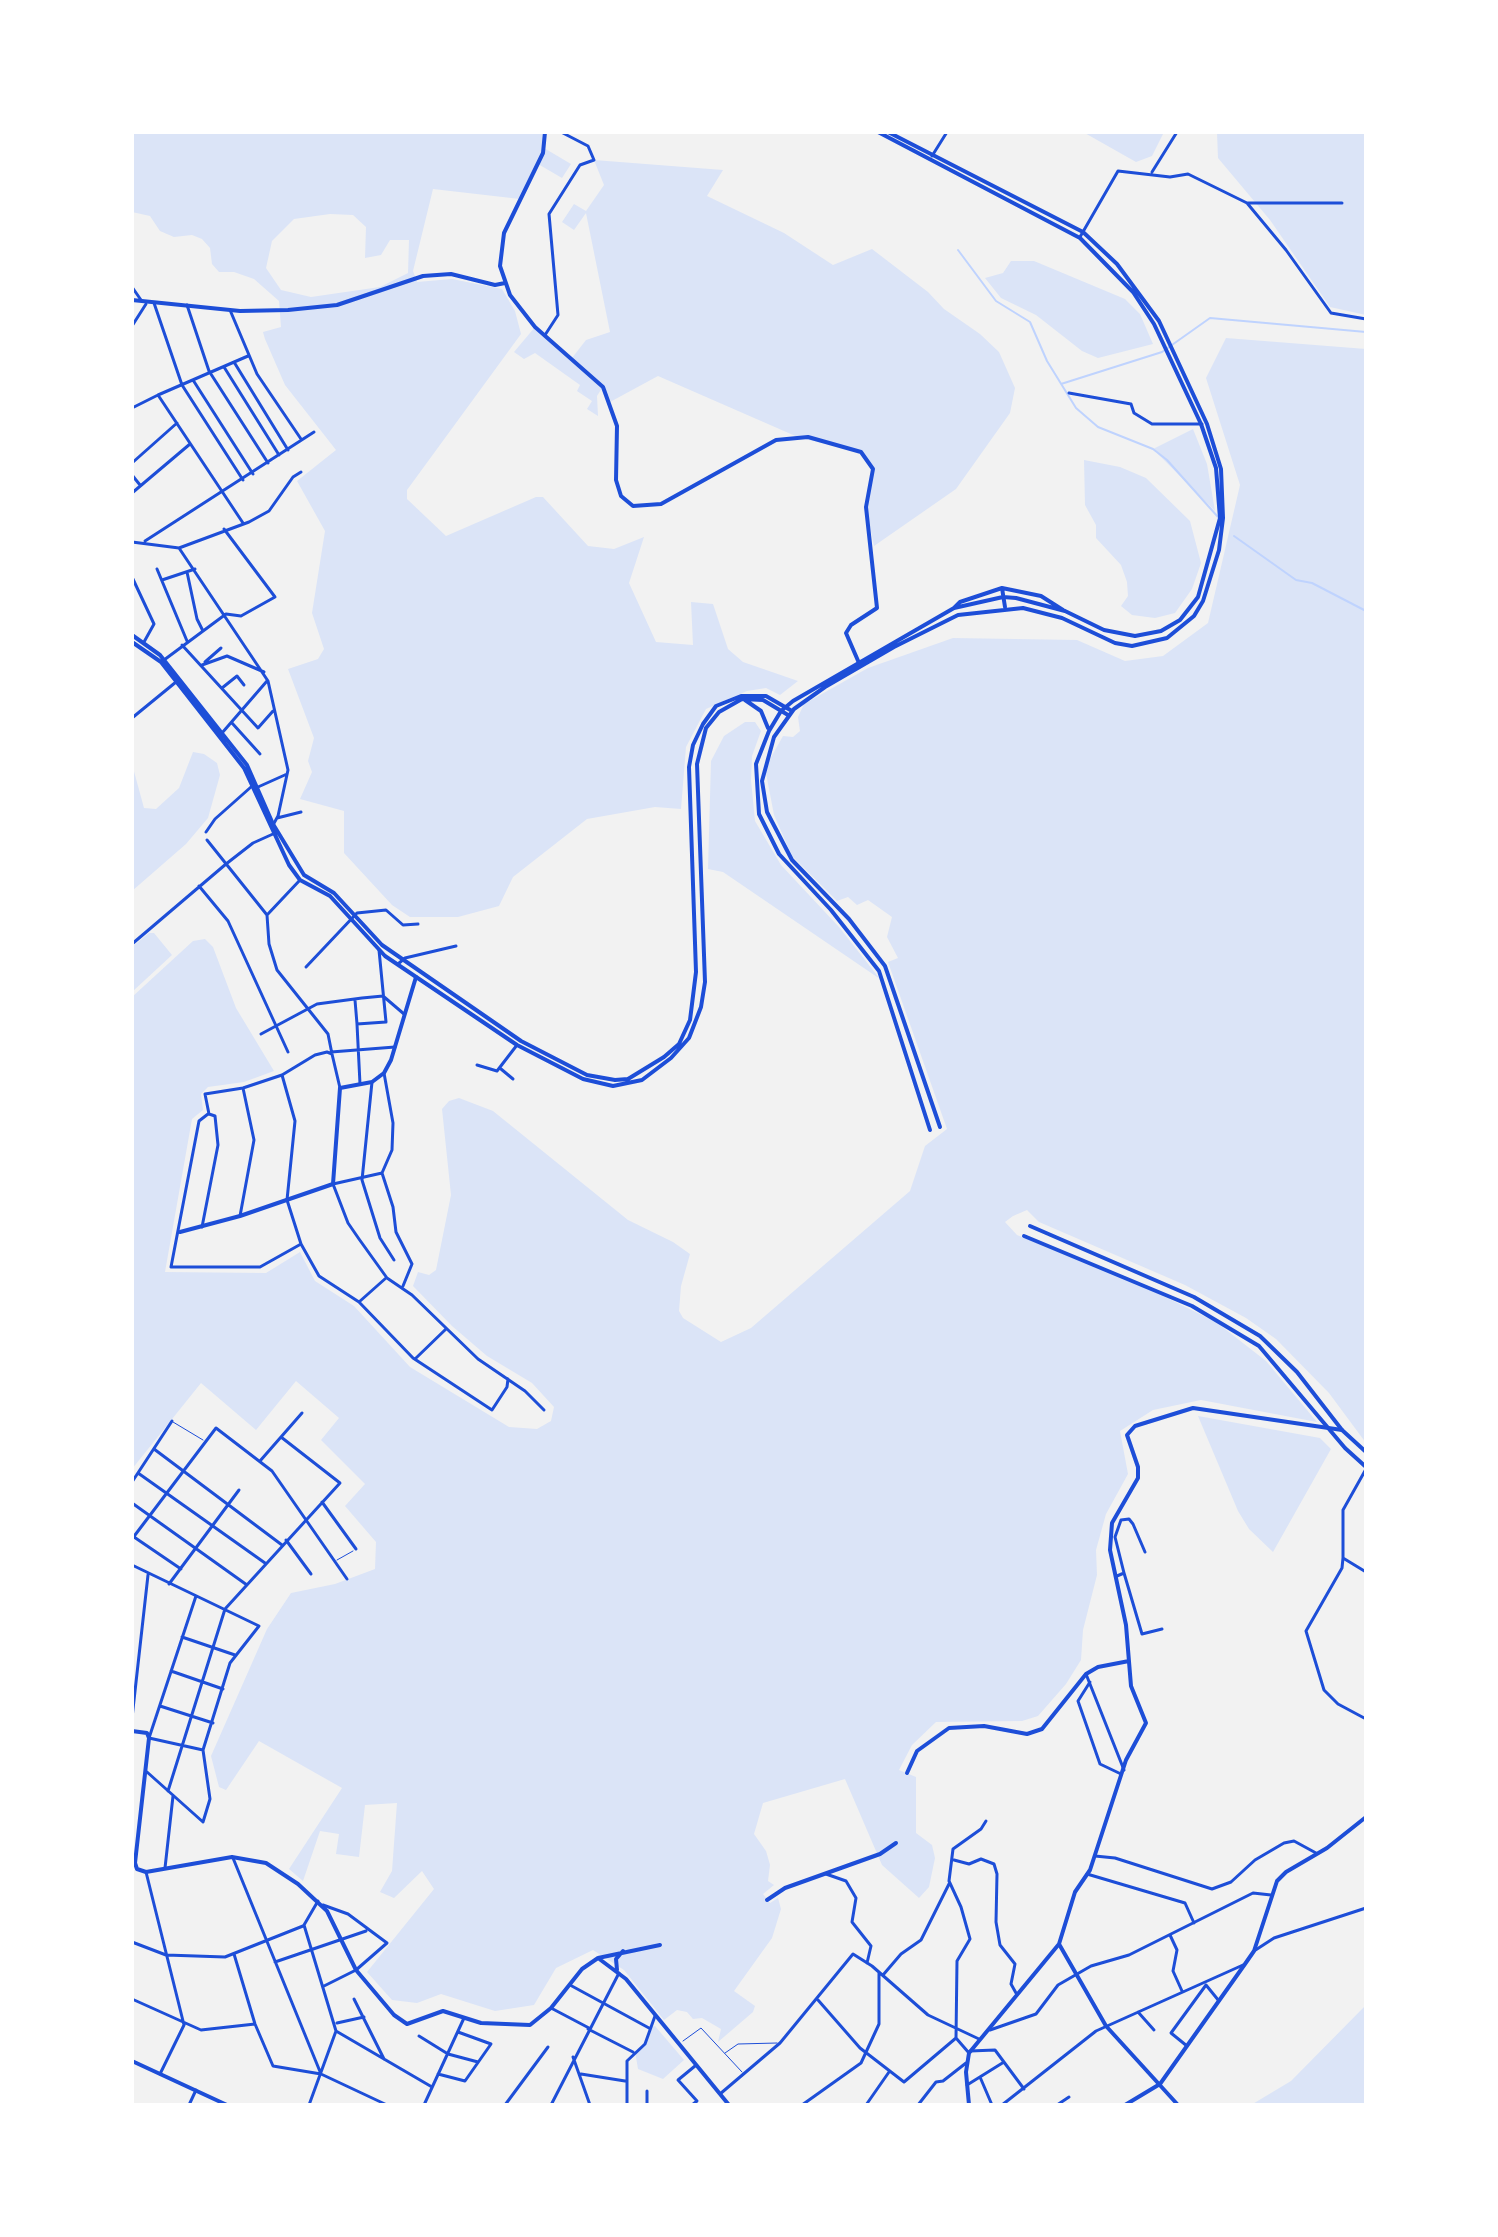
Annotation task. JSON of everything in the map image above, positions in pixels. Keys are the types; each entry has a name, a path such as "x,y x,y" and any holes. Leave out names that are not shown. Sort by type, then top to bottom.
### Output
{"main road":[{"path":"545,132 543,153 502,240 500,266 510,295 544,336 603,387 617,426 619,491 633,506 661,504 776,440 808,437 867,456 873,469 866,507 877,608 851,625 846,633 859,664"},
{"path":"878,132 1081,235 1133,292 1204,424 1216,468 1220,518 1198,597 1188,612 1161,631 1135,636 1104,630 1041,596 1002,588 960,602 786,706 769,731 756,764 759,814 779,854 831,910 879,971 930,1130"},
{"path":"888,132 1081,235 1117,264 1159,321 1221,469 1222,537 1203,601 1180,629 1159,640 1132,646 1100,638 1062,618 1005,607 958,615 859,664 792,711 774,737 763,767 767,812 792,860 849,919 885,966 940,1127"},
{"path":"132,300 144,304 230,310 337,305 423,276 451,274 495,285 507,283"},
{"path":"1002,588 1005,607"},
{"path":"954,608 1003,597 1065,611"},
{"path":"132,635 144,642 162,661 221,734 255,787 272,826 304,875 334,893 371,935 416,977 517,1045 583,1079 613,1086 642,1080 657,1070 689,1038 696,1024 705,982 697,776 699,746 715,716 742,699 763,700 788,715"},
{"path":"132,642 162,661 221,734"},
{"path":"272,826 273,834 300,880 330,896 353,915 379,950 521,1041 587,1075 615,1080 641,1073 679,1044 690,1020 696,972 690,860 689,767 693,745 716,706 741,696 766,696 792,711"},
{"path":"742,699 761,711 769,731"},
{"path":"180,1232 240,1216 333,1184 340,1088 372,1082 384,1073 416,977"},
{"path":"1030,1226 1226,1314 1278,1352 1342,1430 1366,1452"},
{"path":"1024,1236 1192,1306 1234,1330 1274,1360 1345,1448 1366,1468"},
{"path":"969,2105 966,2063 969,2052 1059,1944 1075,1892 1095,1856 1123,1772 1146,1723 1133,1695 1126,1625 1114,1577 1112,1523 1138,1478 1138,1467 1127,1435 1130,1429 1193,1408 1342,1430"},
{"path":"907,1773 917,1751 936,1734 952,1727 984,1726 1027,1734 1042,1729 1086,1674 1108,1664 1129,1661"},
{"path":"132,1731 147,1733 149,1738 133,1863 137,1869 146,1872 232,1857 266,1863 320,1903 335,1923 356,1970 402,2023 412,2024 436,2011 526,2026 551,2008 582,1969 598,1958 660,1945"},
{"path":"1125,2105 1160,2084 1254,1951 1271,1895 1286,1872 1317,1854 1366,1817"},
{"path":"767,1900 785,1888 880,1854 896,1843"},
{"path":"1059,1944 1106,2026 1178,2105"},
{"path":"618,1971 616,1959 624,1951"},
{"path":"598,1958 618,1971 729,2105"},
{"path":"132,2061 224,2104"}],"street":[{"path":"544,336 558,315 549,214 580,165 594,160 588,146 561,132"},
{"path":"932,156 947,132"},
{"path":"1152,172 1177,132"},
{"path":"1081,235 1118,171 1152,172 1170,177 1188,174 1247,203 1286,250 1331,313 1366,319"},
{"path":"1247,203 1342,203"},
{"path":"132,287 144,304 132,326"},
{"path":"154,303 182,385 243,480"},
{"path":"187,305 210,373 268,463"},
{"path":"230,310 248,356 302,441"},
{"path":"132,408 248,356"},
{"path":"234,362 288,450"},
{"path":"224,367 279,455"},
{"path":"193,380 253,474"},
{"path":"1069,393 1131,404 1134,413 1152,424 1204,424"},
{"path":"158,395 243,523"},
{"path":"132,463 177,423"},
{"path":"145,541 223,494 314,432"},
{"path":"132,493 190,443"},
{"path":"132,542 145,541 179,548 243,523 269,511 293,477 301,472"},
{"path":"132,475 141,486"},
{"path":"162,661 226,614 241,616 275,597 224,529"},
{"path":"179,548 268,681 287,774 277,818 272,826"},
{"path":"157,569 187,641"},
{"path":"162,580 183,570 195,569"},
{"path":"187,572 203,631"},
{"path":"132,577 154,624 144,642"},
{"path":"182,645 258,728 275,709"},
{"path":"202,665 221,648"},
{"path":"202,665 227,656 264,672"},
{"path":"222,688 237,676 244,685"},
{"path":"221,734 268,681"},
{"path":"132,718 176,682"},
{"path":"232,723 260,754"},
{"path":"206,832 215,819 255,787 287,774"},
{"path":"277,818 301,812"},
{"path":"132,944 226,864 253,843 273,834"},
{"path":"207,840 267,915 269,944 277,970 328,1034 340,1088"},
{"path":"267,915 300,880"},
{"path":"199,886 228,921 288,1052"},
{"path":"306,967 353,915 382,909 403,925 418,924"},
{"path":"401,962 456,946"},
{"path":"357,1024 386,1022 379,950"},
{"path":"261,1034 317,1004 383,996 404,1014"},
{"path":"354,999 360,1085"},
{"path":"477,1065 497,1071 501,1069 517,1045"},
{"path":"209,1114 205,1094 243,1088 282,1075 315,1055 359,1048 395,1047"},
{"path":"501,1069 513,1079"},
{"path":"384,1073 393,1123 392,1150 382,1173 393,1207 396,1232 412,1264 402,1287"},
{"path":"282,1075 295,1121 287,1200 301,1244 319,1276 359,1302 415,1359 492,1410 507,1387 508,1379"},
{"path":"372,1082 362,1180 380,1238 394,1260"},
{"path":"240,1216 254,1140 243,1088"},
{"path":"201,1227 218,1145 215,1116 209,1114"},
{"path":"209,1114 199,1121 180,1232 171,1263 175,1268 260,1267 301,1244"},
{"path":"382,1173 362,1180 333,1184 348,1223 387,1278 402,1287 446,1329 544,1410"},
{"path":"359,1302 387,1278"},
{"path":"415,1359 446,1329"},
{"path":"260,1461 302,1413"},
{"path":"132,1482 172,1421"},
{"path":"181,1569 133,1537 216,1428 272,1471 347,1579"},
{"path":"168,1791 225,1609 340,1483 281,1437"},
{"path":"154,1449 228,1505 284,1542 311,1574"},
{"path":"1366,1468 1343,1510 1342,1568 1306,1631 1324,1690 1338,1704 1366,1719"},
{"path":"138,1473 265,1563"},
{"path":"169,1584 239,1490"},
{"path":"322,1502 356,1549"},
{"path":"132,1503 247,1585"},
{"path":"1145,1552 1133,1524 1129,1519 1121,1520 1115,1537 1142,1634 1162,1629"},
{"path":"1343,1558 1366,1572"},
{"path":"132,1565 259,1626 230,1663 203,1750 210,1799 203,1822 144,1769"},
{"path":"1114,1577 1124,1573"},
{"path":"132,1718 148,1575"},
{"path":"196,1596 149,1738 203,1750"},
{"path":"182,1637 235,1655"},
{"path":"132,1647 140,1648"},
{"path":"171,1671 223,1689"},
{"path":"1086,1674 1123,1772"},
{"path":"1090,1682 1078,1701 1100,1764 1123,1772"},
{"path":"160,1706 213,1723"},
{"path":"165,1868 173,1795"},
{"path":"883,1975 901,1954 921,1940 949,1883 953,1849 981,1829 986,1821"},
{"path":"1095,1856 1115,1858 1212,1889 1231,1882 1255,1860 1284,1843 1294,1841 1317,1854"},
{"path":"232,1857 321,2074"},
{"path":"953,1860 969,1864 981,1859 994,1864 997,1874 996,1922 1000,1945 1015,1964 1011,1984 1016,1993"},
{"path":"146,1872 184,2025 160,2074"},
{"path":"820,1873 850,1885 857,1902 852,1917 853,1927 871,1946 867,1963"},
{"path":"1087,1874 1185,1903 1194,1923"},
{"path":"818,2000 866,2054 904,2082 956,2038 957,1961 970,1939 949,1883"},
{"path":"986,2030 1001,2029 1036,2014 1058,1985 1077,1973 1109,1959 1115,1961 1129,1955 1253,1893 1271,1895"},
{"path":"132,1942 166,1955 225,1957 265,1938 304,1925 320,1903 348,1914 387,1943 356,1970 324,1986"},
{"path":"1254,1951 1274,1938 1366,1908"},
{"path":"304,1925 336,2031 309,2105"},
{"path":"275,1962 367,1931"},
{"path":"1170,1934 1177,1950 1173,1971 1182,1991"},
{"path":"234,1954 255,2024 273,2066 321,2074 387,2105"},
{"path":"720,2094 780,2043 853,1954 883,1975 928,2015 979,2039"},
{"path":"1002,2105 1106,2026 1245,1964"},
{"path":"551,2105 618,1971"},
{"path":"802,2105 841,2074 855,2069 866,2054 879,2024 878,1971"},
{"path":"570,1985 649,2028"},
{"path":"1187,2046 1171,2033 1206,1985 1219,2001"},
{"path":"132,1999 184,2025 211,2030 255,2024"},
{"path":"354,1999 384,2059"},
{"path":"551,2008 633,2052"},
{"path":"1138,2012 1154,2030"},
{"path":"627,2105 627,2061 633,2052 645,2044 656,2015"},
{"path":"335,2024 364,2017"},
{"path":"424,2105 464,2018"},
{"path":"336,2031 432,2087"},
{"path":"438,2074 465,2081 491,2041 458,2032"},
{"path":"419,2036 448,2054 479,2062"},
{"path":"956,2038 969,2052 995,2050 1024,2089"},
{"path":"505,2105 548,2047"},
{"path":"573,2057 590,2105"},
{"path":"967,2085 1004,2062"},
{"path":"918,2105 936,2082 943,2081 966,2063"},
{"path":"692,2105 697,2101 678,2080 696,2065"},
{"path":"866,2105 889,2072"},
{"path":"581,2074 625,2081"},
{"path":"980,2077 992,2105"},
{"path":"189,2105 196,2090"},
{"path":"647,2091 647,2105"},
{"path":"1057,2105 1069,2097"}],"lane":[{"path":"172,1421 205,1442"},
{"path":"335,1562 356,1549"},
{"path":"679,2044 701,2028 744,2074"},
{"path":"725,2054 738,2044 780,2043"}],"shaded area":[{"path":"132,132 545,132 544,148 571,164 562,178 538,164 520,199 433,189 413,271 417,282 452,279 502,289 515,311 521,334 407,490 407,499 446,536 536,497 543,497 588,546 614,549 644,537 629,583 656,642 693,645 691,602 713,604 728,649 743,662 798,681 780,695 766,688 747,691 706,709 686,747 681,809 655,807 587,819 513,877 499,906 458,917 410,917 392,905 344,853 344,811 300,799 312,772 308,761 314,738 288,669 318,659 324,649 312,613 325,531 297,481 336,450 285,385 265,339 263,332 281,327 279,301 254,279 234,272 219,272 212,264 210,248 202,239 192,235 174,237 160,231 150,216 132,212","holes":["330,214 353,215 366,227 365,258 381,255 390,240 409,240 408,273 380,287 311,297 281,290 266,268 272,241 294,219"]},
{"path":"1083,132 1164,132 1152,156 1136,162"},
{"path":"1217,132 1366,132 1366,315 1330,307 1270,220 1218,158"},
{"path":"594,160 723,170 707,196 784,233 833,265 872,249 928,292 944,309 980,334 999,352 1015,388 1010,413 956,489 874,546 866,507 873,469 861,452 800,438 658,376 610,402 602,388 597,396 598,416 587,409 592,401 577,391 580,385 535,353 524,359 514,352 535,327 572,358 586,340 610,332 586,213 574,230 562,222 574,204 586,211 604,185"},
{"path":"1011,261 1034,261 1125,299 1140,314 1153,344 1098,358 1082,351 1036,315 1001,298 985,278 1003,273"},
{"path":"1226,338 1366,349 1366,1443 1329,1393 1276,1339 1246,1318 1185,1285 1039,1222 1027,1210 1013,1216 1005,1222 1017,1235 1147,1288 1216,1322 1266,1361 1317,1422 1201,1400 1153,1410 1120,1431 1128,1474 1106,1514 1096,1550 1097,1575 1083,1630 1081,1660 1066,1684 1038,1716 1022,1721 936,1722 912,1745 899,1770 916,1777 916,1833 932,1845 935,1858 929,1887 919,1898 882,1865 845,1779 763,1803 754,1834 766,1851 770,1865 768,1881 774,1885 763,1894 770,1903 778,1898 781,1909 772,1938 734,1991 755,2006 753,2012 718,2042 721,2029 702,2018 693,2019 687,2012 677,2010 664,2020 624,1970 593,1950 556,1968 534,2005 495,2011 441,1994 417,2003 392,2000 367,1972 434,1889 422,1871 394,1898 380,1892 392,1871 397,1803 365,1805 359,1857 336,1854 339,1834 320,1831 303,1881 289,1869 342,1788 259,1741 226,1790 219,1787 211,1756 267,1629 291,1593 335,1584 375,1569 376,1542 345,1506 365,1484 321,1440 339,1418 296,1381 256,1430 201,1383 132,1469 132,997 193,941 205,939 213,947 236,1008 274,1071 244,1082 208,1087 201,1094 203,1110 192,1119 165,1272 266,1273 300,1252 315,1281 354,1306 410,1367 509,1427 537,1429 551,1421 554,1407 532,1383 487,1356 413,1286 418,1272 429,1275 436,1270 451,1195 442,1109 449,1101 459,1098 493,1111 628,1220 690,1254 681,1286 679,1311 683,1318 721,1342 751,1328 910,1191 925,1146 947,1129 888,962 898,958 887,937 892,917 868,900 857,905 848,897 837,901 792,856 774,815 765,768 783,736 793,737 800,731 798,717 804,704 868,668 953,638 1077,640 1125,661 1163,656 1208,623 1240,485 1206,378"},
{"path":"1193,429 1207,464 1215,511 1153,449"},
{"path":"1084,460 1120,467 1146,478 1190,521 1201,563 1192,589 1175,613 1155,618 1132,615 1121,606 1128,596 1127,582 1121,565 1096,538 1096,525 1085,505"},
{"path":"745,722 755,722 761,731 752,756 755,821 781,865 839,927 880,979 723,872 708,869 711,761 724,736"},
{"path":"193,752 204,754 217,763 220,775 208,818 186,844 132,891 132,764 144,808 156,809 179,788"},
{"path":"149,933 154,933 172,955 132,992 132,947"},
{"path":"1198,1416 1320,1438 1331,1449 1273,1552 1249,1529 1238,1511"},
{"path":"1366,2005 1366,2105 1251,2105 1291,2081"},
{"path":"655,2026 684,2060 663,2079 638,2069 635,2051 645,2044 651,2027"}],"waterway":[{"path":"958,250 996,301 1030,322 1047,361 1076,408 1098,427 1153,449 1167,460 1218,517"},
{"path":"1061,384 1162,352 1210,318 1366,332"},
{"path":"1234,536 1296,580 1312,583 1366,611"}]}
